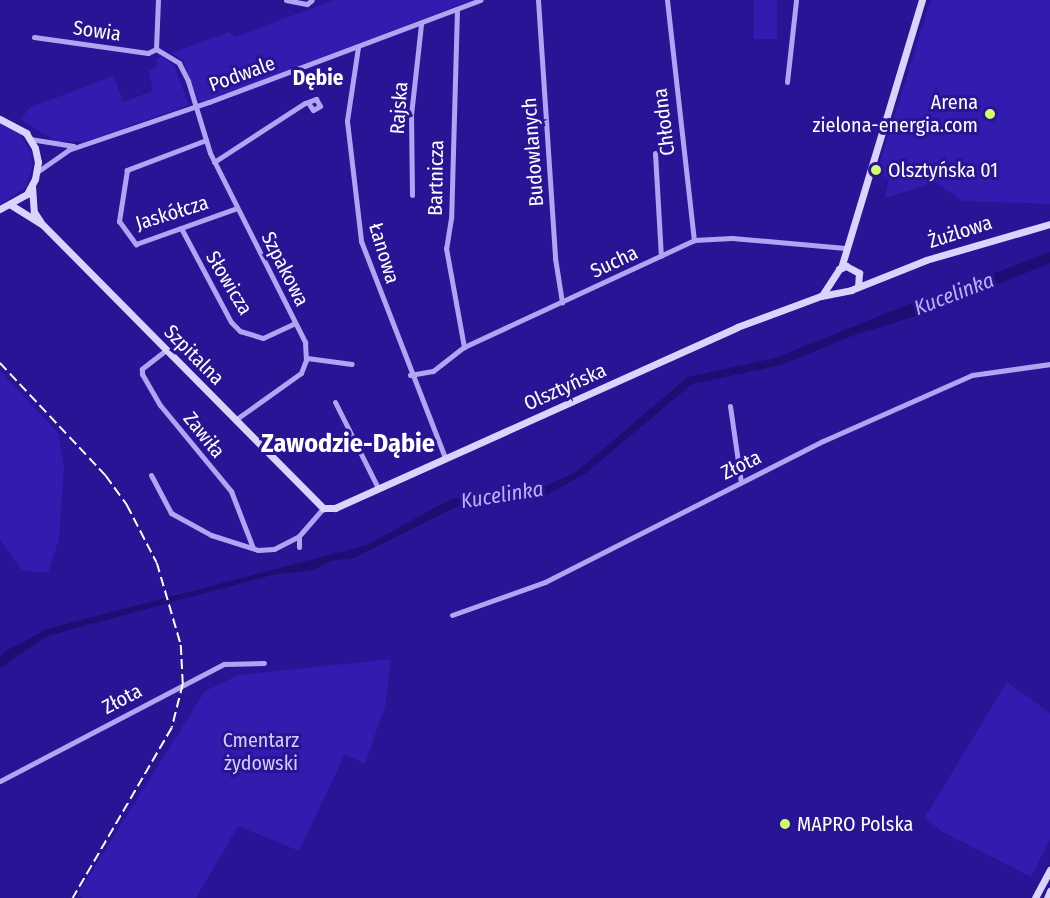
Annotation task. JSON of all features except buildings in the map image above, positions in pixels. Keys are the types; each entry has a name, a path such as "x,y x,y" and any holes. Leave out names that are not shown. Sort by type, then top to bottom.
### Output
{"street":[{"path":"156,49 159,0"},
{"path":"286,0 310,2"},
{"name":"Podwale","path":"37,172 47,161 81,146 421,24 480,0"},
{"name":"Budowlanych","path":"538,0 555,258 562,302"},
{"name":"Chłodna","path":"668,0 694,240"},
{"path":"787,82 796,0"},
{"path":"846,248 850,266 859,273 858,286 842,290 835,280 841,268 846,248 922,0"},
{"name":"Bartnicza","path":"457,9 451,218 446,248 464,347"},
{"name":"Rajska","path":"412,195 411,115 421,24"},
{"name":"Sowia","path":"33,37 148,53 156,49"},
{"name":"Łanowa","path":"358,47 348,121 361,242 410,375 445,458"},
{"name":"Szpakowa","path":"156,49 179,63 196,105 214,162 305,342 307,358"},
{"path":"214,162 309,104"},
{"path":"0,115 3,120 30,139 37,172 32,186 11,205 0,209"},
{"name":"Podwale","path":"30,139 51,145 81,146"},
{"name":"Jaskółcza","path":"206,140 127,170 119,221 128,237 136,244 237,208"},
{"path":"655,153 661,255"},
{"name":"Szpitalna","path":"32,186 34,212 42,224 323,508"},
{"name":"Szpitalna","path":"11,205 42,224"},
{"name":"Żużlowa","path":"858,286 881,276 1023,229 1050,224"},
{"name":"Słowicza","path":"181,228 231,322 240,331 263,338 295,323"},
{"name":"Sucha","path":"410,375 432,371 464,347 694,240 732,238 846,248"},
{"path":"841,268 850,266"},
{"name":"Żużlowa","path":"859,273 881,276"},
{"name":"Olsztyńska","path":"821,296 835,280"},
{"name":"Olsztyńska","path":"323,508 335,508 717,335 842,290"},
{"name":"Zawiła","path":"166,350 142,369 142,374 160,405 231,491 253,548"},
{"path":"235,420 293,379 307,358 352,364"},
{"name":"Złota","path":"452,615 545,582 741,482 972,375 1050,364"},
{"path":"335,402 378,488"},
{"path":"730,406 741,482"},
{"path":"151,475 171,513 211,535 253,548 274,549 299,536 323,508"},
{"path":"299,536 299,547"},
{"name":"Złota","path":"0,781 225,664 264,663"},
{"path":"1035,898 1050,870"},
{"path":"1047,898 1050,891"}],"green space":[{"path":"334,0 472,0 203,102 198,100 183,60 172,53 229,32 235,37"},
{"path":"754,0 777,0 777,39 754,39"},
{"path":"931,0 1050,0 1050,204 962,201 936,182 885,198 889,178 876,174"},
{"path":"161,56 174,65 189,105 84,142 56,141 20,119 31,107 114,76 123,102 153,91 149,71 157,67 156,60"},
{"path":"0,124 20,134 31,152 33,164 26,187 0,205"},
{"path":"0,371 58,433 64,467 59,539 48,573 22,570 0,540"},
{"name":"Cmentarz żydowski","path":"391,659 385,706 365,764 345,754 299,851 238,826 196,898 83,898 77,895 205,691 239,675"},
{"path":"1007,682 1050,713 1050,840 1031,877 941,831 925,817"}],"water":[{"name":"Kucelinka","path":"1050,252 1050,263 923,314 854,335 781,365 692,384 586,473 547,495 460,505 354,558 331,561 314,570 272,575 47,636 0,668 0,657 6,651 47,629 367,545 451,499 546,486 576,472 688,377 775,358 914,302 927,304 956,288"}],"railway":[{"path":"0,363 106,476 127,505 157,563 181,645 183,684 172,728 73,898"}],"place":[{"name":"Arena zielona-energia.com","path":"990,114"},
{"name":"Olsztyńska 01","path":"876,170"},
{"name":"MAPRO Polska","path":"785,824"}],"district":[{"name":"Dębie","path":"318,78"},
{"name":"Zawodzie-Dąbie","path":"348,444"}]}
